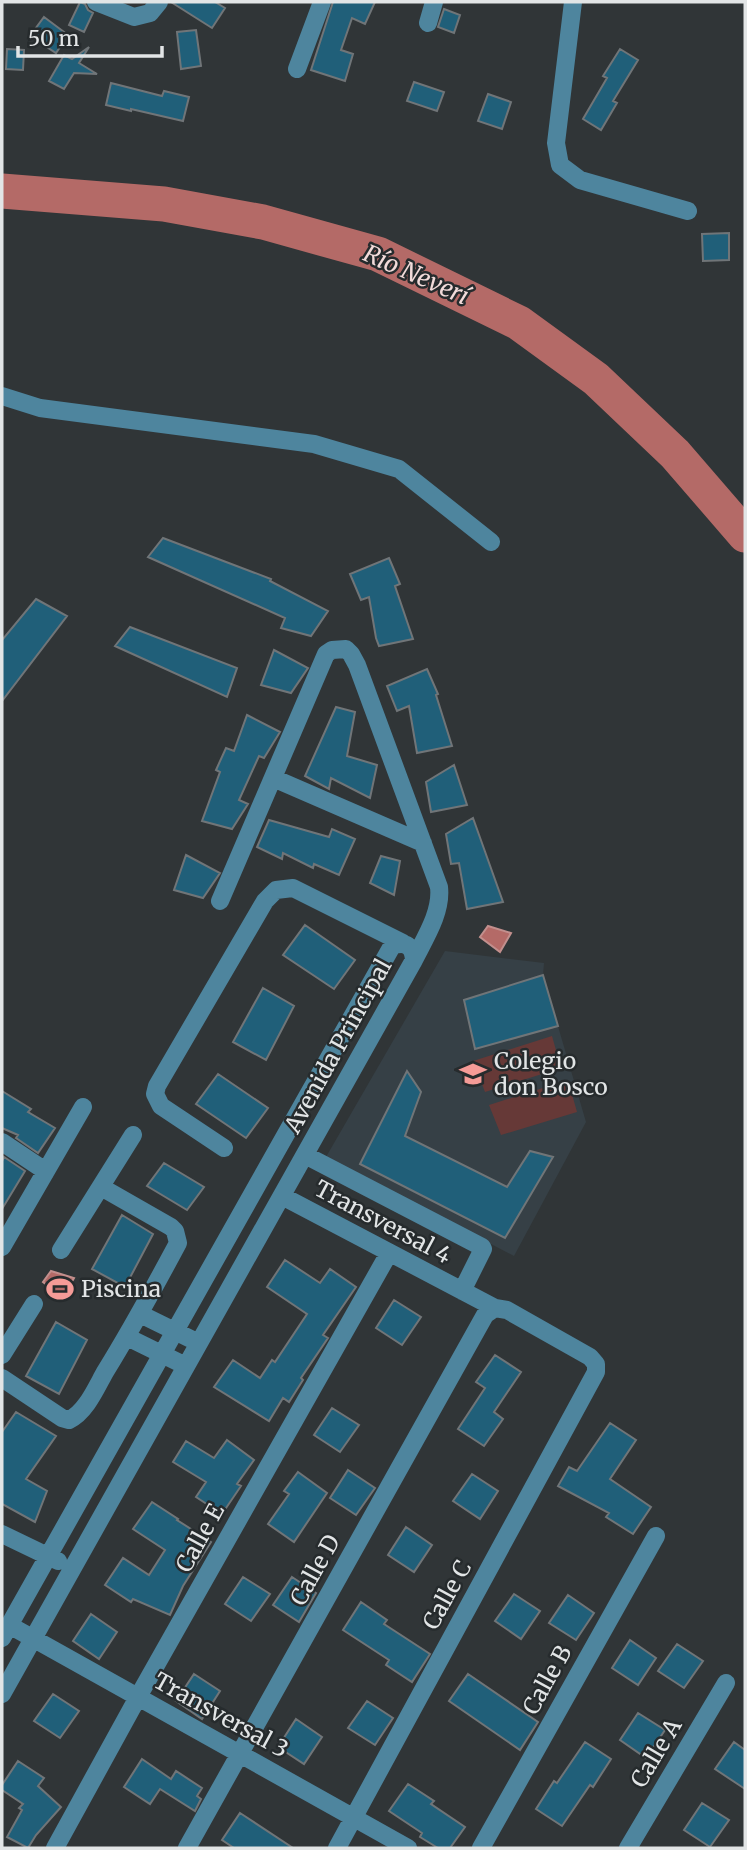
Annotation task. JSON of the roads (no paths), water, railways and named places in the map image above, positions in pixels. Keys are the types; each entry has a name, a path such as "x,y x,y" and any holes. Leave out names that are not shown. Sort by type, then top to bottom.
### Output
{"street":[{"path":"96,2 134,17 150,13 159,2"},
{"path":"297,69 322,2"},
{"path":"428,23 434,2"},
{"path":"573,2 556,143 561,165 580,180 688,211"},
{"path":"2,396 40,408 314,444 398,469 491,542"},
{"path":"220,901 326,654 332,650 346,649 357,665 439,887 441,898 414,960"},
{"path":"272,778 423,843"},
{"path":"224,1148 161,1106 155,1094 157,1086 265,901 276,890 293,888 403,943"},
{"name":"Avenida Principal","path":"2,1694 414,960 409,946 403,943 392,946 5,1631"},
{"path":"2,1247 83,1107"},
{"path":"61,1250 134,1135"},
{"path":"2,1142 45,1173"},
{"path":"305,1156 482,1247 461,1291"},
{"path":"2,1378 62,1418 69,1420 76,1417 127,1337 178,1243 171,1227 101,1187"},
{"name":"Transversal 4","path":"282,1196 461,1291 490,1311 508,1310 590,1357 596,1364"},
{"name":"Calle E","path":"55,1848 389,1253"},
{"path":"2,1355 34,1304"},
{"name":"Calle D","path":"187,1848 490,1311"},
{"path":"140,1314 199,1343"},
{"path":"127,1337 186,1366"},
{"name":"Calle C","path":"337,1848 596,1372 596,1364"},
{"path":"2,1534 72,1568"},
{"name":"Calle B","path":"481,1848 656,1536"},
{"name":"Transversal 3","path":"5,1631 33,1638 408,1848"},
{"name":"Calle A","path":"628,1848 726,1683"}],"waterway":[{"name":"Río Neverí","path":"2,191 164,204 263,222 378,254 519,323 596,379 675,454 745,535"}],"place":[{"name":"Colegio don Bosco","path":"473,1074"},
{"name":"Piscina","path":"60,1289"}]}
